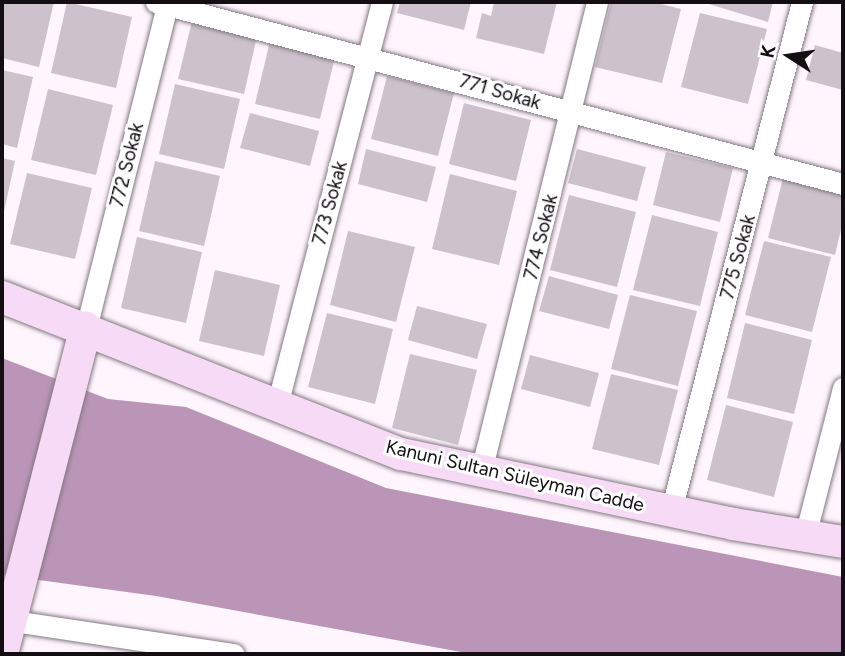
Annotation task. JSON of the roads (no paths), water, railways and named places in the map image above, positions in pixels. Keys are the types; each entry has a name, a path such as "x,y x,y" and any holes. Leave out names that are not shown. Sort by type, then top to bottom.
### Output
{"street":[{"name":"773 Sokak","path":"277,405 382,2"},
{"name":"774 Sokak","path":"481,471 572,112 597,2"},
{"name":"775 Sokak","path":"671,511 763,164 802,2"},
{"name":"771 Sokak","path":"164,3 369,55 843,184"},
{"name":"772 Sokak","path":"86,328 164,3"},
{"name":"Kanuni Sultan Süleyman Cadde","path":"2,297 401,454 671,511 843,542"},
{"path":"2,654 86,328"},
{"path":"805,536 838,428 843,388"},
{"path":"15,610 234,654"}]}
